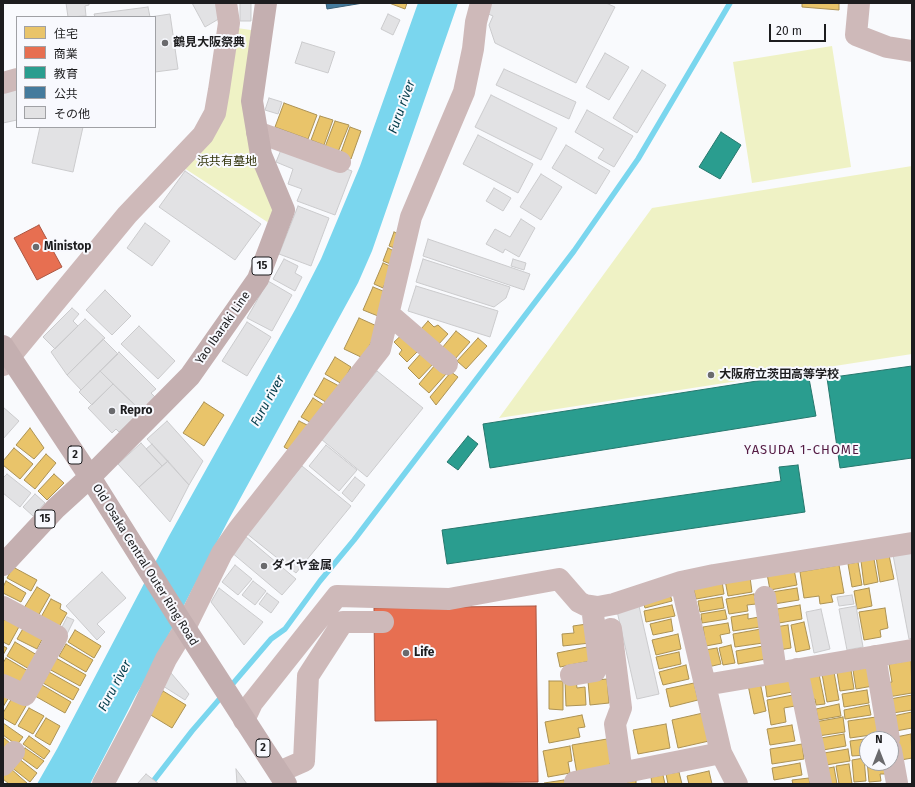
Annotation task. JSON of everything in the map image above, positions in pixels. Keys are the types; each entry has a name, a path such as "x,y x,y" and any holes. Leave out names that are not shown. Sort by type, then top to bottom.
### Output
{"main road":[{"name":"Yao Ibaraki Line","path":"3,565 56,508 90,477 190,376 258,279 284,210 261,156 252,101 266,3"},
{"name":"Old Osaka Central Outer Ring Road","path":"5,356 90,477 182,624 283,778"}],"street":[{"path":"5,356 127,215 203,135 215,113 229,23 226,3"},
{"path":"103,784 140,714 182,624 222,553 238,530 380,349 411,217 464,92 473,49 476,22 481,3"},
{"path":"859,3 856,35 886,47 912,51"},
{"path":"3,83 16,79"},
{"path":"257,132 340,162"},
{"path":"389,314 447,364"},
{"path":"241,716 337,596 449,599 559,579 579,602 592,607 614,604 681,582 714,575 912,543"},
{"path":"681,582 721,753 737,784"},
{"path":"764,597 776,672"},
{"path":"3,607 57,636 25,695 3,685"},
{"path":"571,675 595,671 599,661 592,607"},
{"path":"283,778 304,761 308,676 343,622 383,622"},
{"path":"611,629 621,708 615,724 622,773"},
{"path":"706,685 912,650"},
{"path":"875,656 888,731"},
{"path":"797,669 820,784"},
{"path":"575,784 575,782 622,773 645,776 721,753"}],"green space":[{"name":"浜共有墓地","path":"237,28 251,30 274,205 272,225 184,168"},
{"path":"832,46 851,167 752,183 733,62"},
{"path":"912,166 912,354 499,418 652,208"}],"water":[{"name":"Furu river","path":"418,3 458,3 372,251 358,283 229,519 90,784 37,784 57,749 169,536 296,308 321,259 360,166"}],"building: 住宅":[{"path":"389,3 407,3 405,9"},
{"path":"802,3 839,3 839,10 802,7"},
{"path":"284,103 317,115 308,139 275,127"},
{"path":"320,116 333,120 324,145 311,140"},
{"path":"335,121 349,125 338,152 325,147"},
{"path":"350,127 361,131 351,159 340,155"},
{"path":"394,232 403,236 397,249 389,246"},
{"path":"388,248 398,253 393,265 383,261"},
{"path":"383,263 392,267 383,288 374,284"},
{"path":"373,287 388,293 378,316 363,310"},
{"path":"359,318 379,327 363,358 344,349"},
{"path":"428,321 434,327 438,325 448,334 438,345 421,329"},
{"path":"406,331 422,347 407,362 399,354 402,350 394,342"},
{"path":"456,331 470,342 455,359 442,348"},
{"path":"478,338 487,346 466,369 457,361"},
{"path":"423,351 435,362 419,379 408,368"},
{"path":"335,357 351,367 342,384 325,374"},
{"path":"435,365 446,374 429,393 419,384"},
{"path":"451,372 458,377 436,405 430,397"},
{"path":"324,378 339,386 329,404 314,395"},
{"path":"313,398 324,405 313,424 301,417"},
{"path":"204,402 224,415 204,446 183,433"},
{"path":"299,421 309,426 294,453 284,447"},
{"path":"30,428 44,448 34,459 16,445"},
{"path":"14,448 33,464 20,479 3,465 3,461"},
{"path":"46,454 56,463 35,489 24,480"},
{"path":"54,474 64,483 47,500 38,491"},
{"path":"889,555 894,579 880,582 876,557"},
{"path":"874,559 878,582 864,585 861,561"},
{"path":"858,562 862,585 852,587 848,564"},
{"path":"839,565 844,593 831,595 833,602 820,604 819,596 804,598 800,572"},
{"path":"13,567 37,580 31,591 7,578"},
{"path":"794,569 797,585 770,590 767,574"},
{"path":"750,577 752,592 728,596 725,580"},
{"path":"6,581 26,593 21,602 3,593 3,587"},
{"path":"722,581 724,594 696,599 693,586"},
{"path":"37,587 50,595 38,616 24,608"},
{"path":"797,588 799,600 774,604 772,592"},
{"path":"869,588 872,606 857,609 854,591"},
{"path":"669,591 672,601 645,608 642,598"},
{"path":"754,594 756,604 747,605 748,611 729,614 726,599"},
{"path":"722,597 724,608 700,612 698,601"},
{"path":"51,599 61,604 60,609 67,613 59,627 41,617"},
{"path":"672,605 675,616 646,622 644,611"},
{"path":"800,605 802,619 779,623 777,609"},
{"path":"885,608 888,628 880,630 881,637 864,640 859,612"},
{"path":"725,610 727,619 702,623 701,614"},
{"path":"748,614 748,619 759,617 760,627 733,631 731,617"},
{"path":"6,617 20,625 9,645 3,642 3,622"},
{"path":"671,619 673,631 653,635 650,624"},
{"path":"804,622 810,649 796,652 791,625"},
{"path":"728,623 730,633 720,635 722,643 706,646 703,627"},
{"path":"587,624 590,643 563,646 562,634 574,633 573,626"},
{"path":"25,625 44,636 37,649 17,639"},
{"path":"788,625 791,648 779,650 775,627"},
{"path":"761,629 763,643 735,647 733,634"},
{"path":"75,630 101,646 94,658 68,642"},
{"path":"678,634 681,649 656,655 652,640"},
{"path":"15,642 37,655 29,669 7,656"},
{"path":"66,644 93,660 86,672 59,656"},
{"path":"731,645 735,663 723,665 719,648"},
{"path":"3,646 7,648 3,655"},
{"path":"763,646 766,659 738,664 736,651"},
{"path":"587,647 590,661 560,667 557,653"},
{"path":"717,648 721,664 708,667 705,650"},
{"path":"679,652 681,664 659,669 656,657"},
{"path":"6,658 28,671 20,685 3,676 3,663"},
{"path":"56,658 86,675 80,686 49,669"},
{"path":"911,660 912,693 888,697 885,683 892,682 889,664"},
{"path":"686,665 689,679 663,685 659,672"},
{"path":"870,667 873,686 856,689 853,670"},
{"path":"851,670 854,689 840,691 837,672"},
{"path":"49,672 79,689 73,700 43,683"},
{"path":"834,672 839,700 827,702 822,674"},
{"path":"819,674 825,704 816,705 815,699 809,700 805,676"},
{"path":"789,678 792,692 767,697 765,682"},
{"path":"607,679 609,703 590,705 588,681"},
{"path":"576,680 577,688 585,687 586,705 566,706 565,681"},
{"path":"549,681 563,681 563,710 549,709"},
{"path":"760,682 766,711 754,714 748,685"},
{"path":"694,683 698,700 670,707 666,689"},
{"path":"42,685 71,702 65,713 35,696"},
{"path":"867,690 869,703 844,707 842,694"},
{"path":"163,691 186,705 172,728 149,714"},
{"path":"3,693 9,697 3,707"},
{"path":"793,695 795,706 784,708 786,722 771,725 767,700"},
{"path":"912,695 912,710 893,713 890,699"},
{"path":"12,698 26,706 15,725 3,718 3,713"},
{"path":"839,704 841,716 818,720 816,709"},
{"path":"869,705 871,715 845,719 844,710"},
{"path":"29,708 44,716 33,734 18,726"},
{"path":"912,712 912,728 896,731 893,716"},
{"path":"703,713 709,741 678,748 672,720"},
{"path":"582,715 585,727 578,728 580,737 549,743 545,722"},
{"path":"843,717 845,732 818,736 815,722"},
{"path":"876,717 878,731 859,731 859,737 850,738 848,721"},
{"path":"46,718 60,726 50,745 35,736"},
{"path":"3,723 23,737 17,745 3,735"},
{"path":"666,724 670,748 638,754 633,730"},
{"path":"792,725 795,741 770,745 767,729"},
{"path":"844,734 846,746 823,750 821,738"},
{"path":"911,734 912,758 901,760 899,751 899,736"},
{"path":"29,736 50,751 44,759 23,744"},
{"path":"3,737 11,744 3,752"},
{"path":"607,739 611,761 608,768 577,774 572,745"},
{"path":"859,740 859,756 852,756 850,741"},
{"path":"802,744 804,759 772,764 770,749"},
{"path":"570,746 572,761 568,762 570,773 548,777 543,751"},
{"path":"25,748 44,761 37,769 19,756"},
{"path":"848,749 850,761 826,765 824,753"},
{"path":"18,758 37,773 30,782 11,767"},
{"path":"859,759 859,771 865,771 866,781 854,782 852,760"},
{"path":"800,763 802,775 774,780 772,768"},
{"path":"849,764 852,784 839,784 836,766"},
{"path":"834,767 837,784 825,784 823,769"},
{"path":"10,768 28,784 9,784 3,779 3,776"},
{"path":"709,771 712,784 689,784 687,776"},
{"path":"868,771 885,771 885,774 880,774 881,781 869,782"},
{"path":"679,772 682,784 668,784 666,774"},
{"path":"663,775 665,784 652,784 651,777"},
{"path":"809,778 810,784 793,784 792,780"},
{"path":"564,780 565,784 544,784 544,783"},
{"path":"636,780 636,784 618,784"}],"building: 商業":[{"path":"39,225 62,267 37,280 14,238"},
{"path":"536,606 538,782 437,783 437,720 375,721 374,608"}],"building: 教育":[{"path":"721,132 741,145 720,179 699,167"},
{"path":"912,366 912,458 840,468 827,378"},
{"path":"808,373 816,416 490,468 483,424"},
{"path":"468,436 478,444 458,470 447,462"},
{"path":"798,465 805,512 447,564 442,530 781,481 779,467"}],"building: 公共":[{"path":"326,3 363,3 327,9"}],"building: その他":[{"path":"66,3 89,3 89,5 85,6 86,16 68,16"},
{"path":"192,3 218,3 222,17 205,27"},
{"path":"240,3 251,3 251,21 240,21"},
{"path":"491,3 606,3 615,7 576,83 495,43 489,25 493,16 486,13"},
{"path":"148,7 150,16 95,16 94,14"},
{"name":"鶴見大阪祭典","path":"170,14 178,69 156,72 156,16"},
{"path":"388,14 400,20 393,35 381,29"},
{"path":"302,42 335,52 328,73 295,63"},
{"path":"605,53 629,67 609,100 586,87"},
{"path":"504,69 576,102 569,119 496,85"},
{"path":"642,70 666,85 637,133 613,118"},
{"path":"3,87 16,90 16,120 3,123"},
{"path":"491,95 557,128 541,160 475,127"},
{"path":"269,98 282,102 278,114 265,110"},
{"path":"587,110 633,136 614,167 598,158 604,149 575,132"},
{"path":"40,128 83,128 73,172 32,163"},
{"path":"478,135 533,164 518,193 463,164"},
{"path":"283,145 352,171 335,215 297,201 302,189 288,184 293,169 276,162"},
{"path":"566,145 610,171 596,194 552,168"},
{"path":"185,171 261,224 235,260 159,207"},
{"path":"541,174 562,187 541,220 520,207"},
{"path":"494,188 511,198 503,211 486,201"},
{"path":"298,206 329,218 311,266 279,254"},
{"path":"521,219 535,228 519,257 505,249 503,253 486,244 495,229 510,237"},
{"path":"145,223 170,241 152,266 127,248"},
{"path":"428,239 530,274 524,290 423,256"},
{"path":"284,259 298,266 295,273 302,277 295,291 273,279"},
{"path":"423,259 510,287 506,298 494,307 416,282"},
{"path":"513,259 526,263 524,270 511,266"},
{"path":"268,281 292,295 272,331 247,318"},
{"path":"416,286 498,311 490,337 408,311"},
{"path":"105,290 131,316 112,335 86,310"},
{"path":"72,308 79,314 73,321 78,326 55,349 43,337"},
{"path":"85,319 105,338 67,375 51,352"},
{"path":"247,322 271,337 247,376 222,361"},
{"path":"139,326 175,361 158,379 121,344"},
{"path":"103,339 118,354 81,390 67,375"},
{"path":"119,352 156,389 151,393 156,398 142,412 100,371"},
{"path":"100,371 113,384 92,405 79,392"},
{"path":"377,371 423,408 367,477 321,439"},
{"name":"Repro","path":"113,384 137,407 131,413 135,417 119,432 116,429 112,433 88,408"},
{"path":"3,407 19,421 3,439"},
{"path":"167,421 203,461 189,485 147,439"},
{"path":"141,443 162,466 139,487 118,464"},
{"path":"152,444 168,461 162,466 146,449"},
{"path":"326,445 357,470 339,491 309,466"},
{"path":"168,461 189,485 170,522 139,487"},
{"path":"302,466 351,506 296,573 246,533"},
{"path":"7,474 31,493 20,507 3,493 3,478"},
{"path":"355,477 365,485 352,502 342,493"},
{"path":"35,494 45,503 33,516 23,507"},
{"name":"ダイヤ金属","path":"245,536 296,579 282,595 231,552"},
{"path":"912,551 912,638 909,639 893,555"},
{"path":"235,565 252,579 238,595 222,582"},
{"path":"102,572 126,598 97,624 105,632 97,640 66,606"},
{"path":"253,581 266,591 255,605 242,595"},
{"path":"219,588 263,622 244,645 211,602"},
{"path":"267,593 279,602 271,613 259,604"},
{"path":"852,595 854,604 839,606 837,597"},
{"path":"639,606 659,694 637,699 617,611"},
{"path":"856,606 863,647 847,650 839,609"},
{"path":"821,609 830,649 814,653 806,612"},
{"path":"67,617 74,620 67,634 60,631"},
{"path":"171,673 189,694 185,700 163,686"},
{"path":"236,769 247,784 237,784"},
{"path":"146,774 159,784 137,784"}],"waterway":[{"path":"230,687 271,639 285,629 320,581 354,540 574,251 638,159 730,3"},
{"path":"151,784 192,731 223,695"}],"place":[{"name":"鶴見大阪祭典","path":"165,43"},
{"name":"Ministop","path":"36,247"},
{"name":"大阪府立茨田高等学校","path":"711,375"},
{"name":"Repro","path":"112,411"},
{"name":"ダイヤ金属","path":"264,566"},
{"name":"Life","path":"406,653"}],"district":[{"name":"YASUDA 1-CHOME","path":"802,450"}]}
